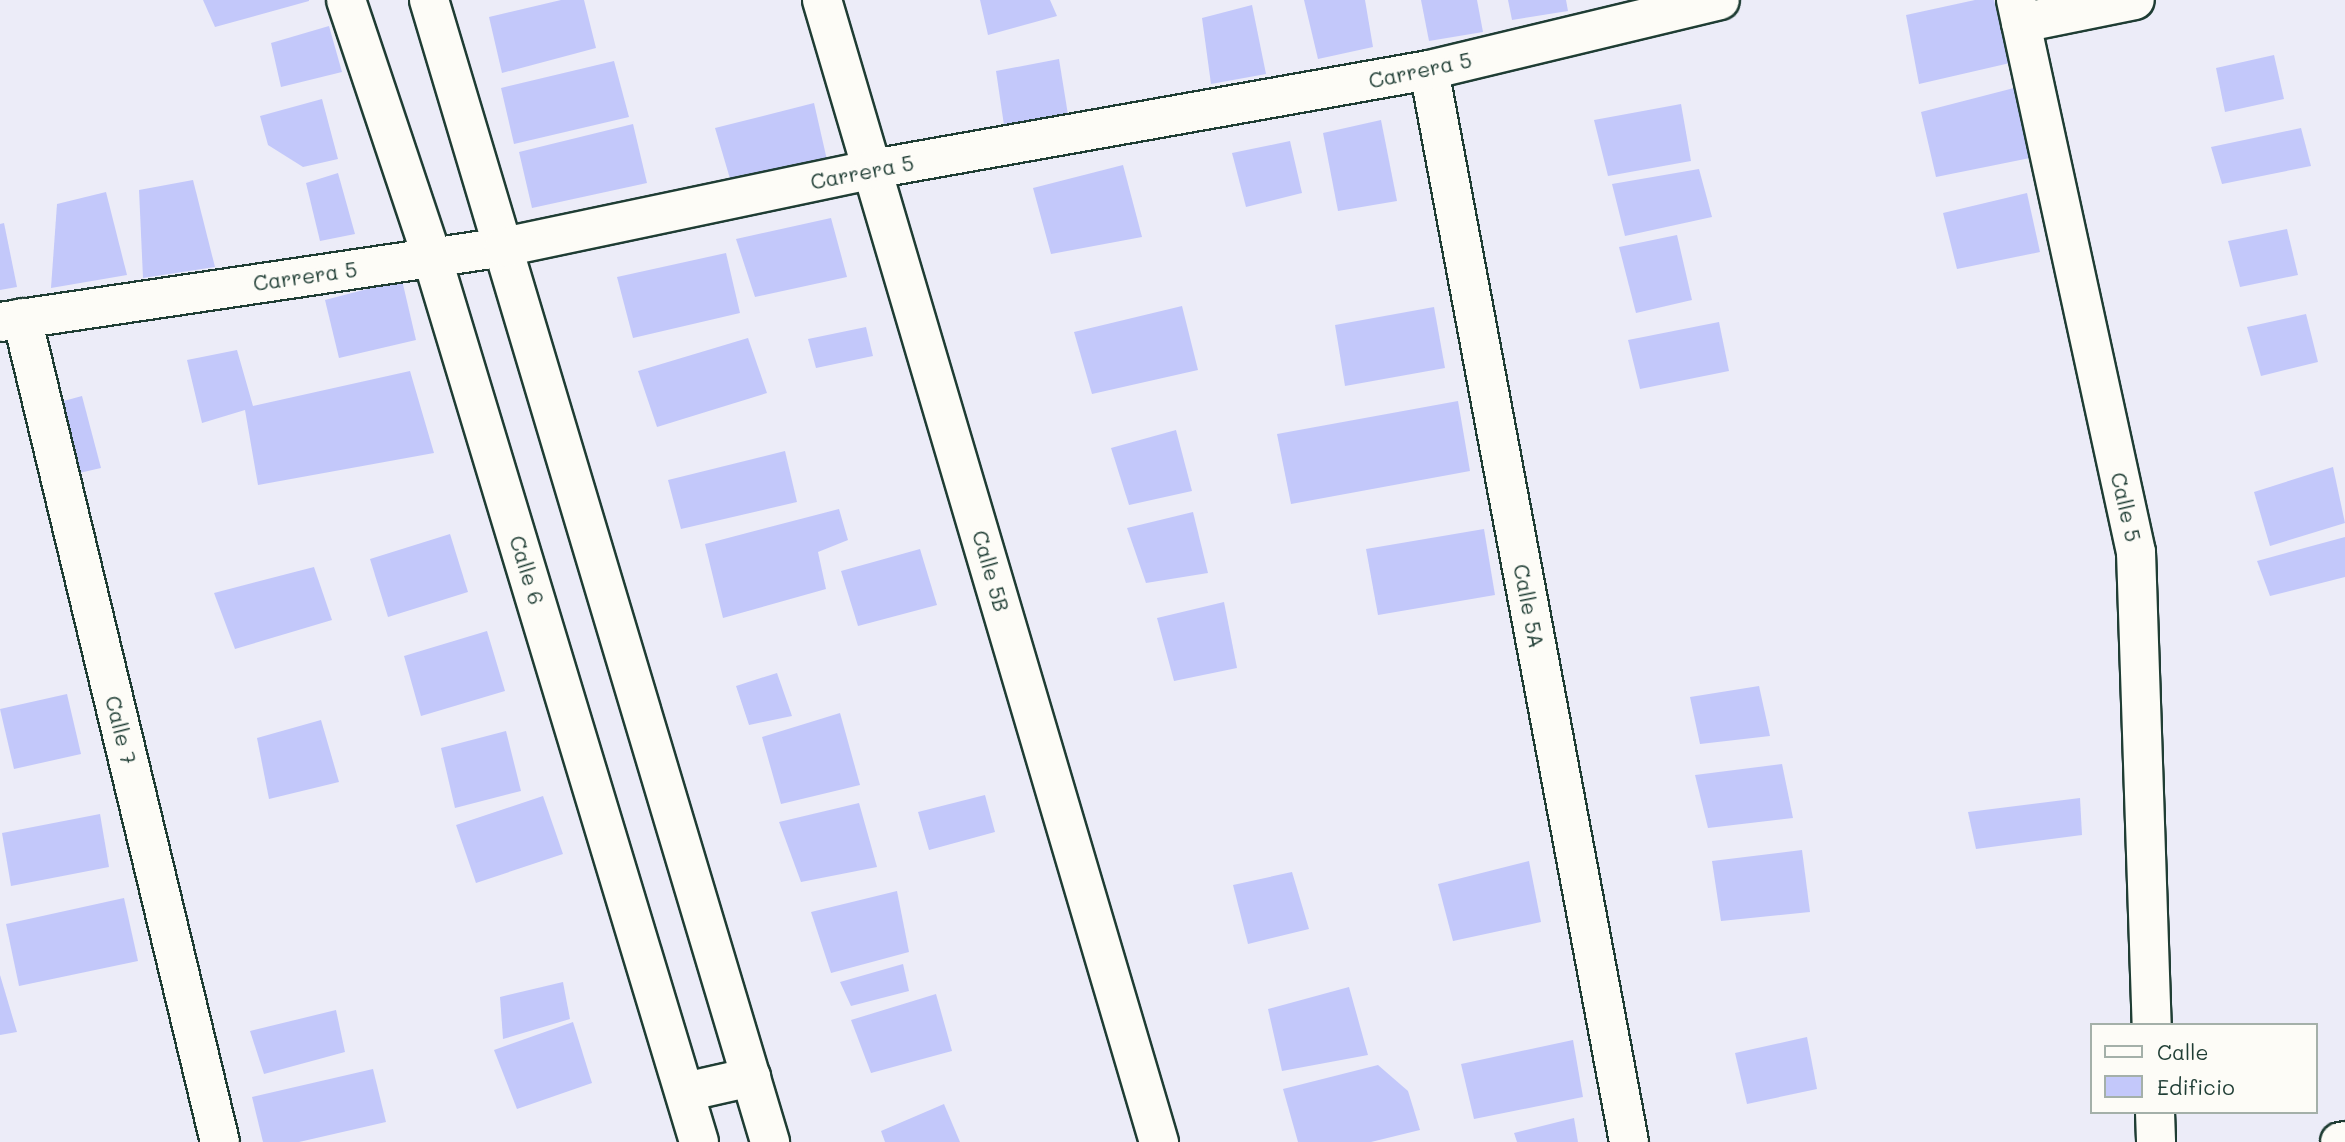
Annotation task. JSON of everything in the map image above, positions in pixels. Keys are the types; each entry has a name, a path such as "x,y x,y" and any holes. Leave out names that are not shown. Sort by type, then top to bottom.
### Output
{"street":[{"name":"Calle 6","path":"346,0 432,257 699,1142"},
{"path":"429,0 770,1142"},
{"name":"Calle 5B","path":"822,0 1159,1142"},
{"name":"Carrera 5","path":"11,320 504,247 873,169 1429,70 1720,0"},
{"path":"2018,12 2135,0"},
{"name":"Calle 5","path":"2018,12 2136,552 2152,1023"},
{"name":"Calle 5A","path":"1429,70 1629,1142"},
{"name":"Calle 7","path":"11,320 220,1142"},
{"path":"685,1091 751,1077"},
{"path":"2155,1114 2155,1142"}],"building":[{"path":"203,0 309,0 309,1 215,27"},
{"path":"561,0 584,0 596,48 502,73 489,17"},
{"path":"980,0 1050,0 1057,16 988,35"},
{"path":"1304,0 1365,0 1373,47 1318,59"},
{"path":"1421,0 1477,0 1483,32 1429,41"},
{"path":"1508,0 1566,0 1568,11 1512,20"},
{"path":"1975,0 1994,0 2010,63 1919,84 1906,15"},
{"path":"1252,5 1266,74 1211,84 1202,18"},
{"path":"329,26 342,72 281,87 271,43"},
{"path":"2274,55 2284,99 2225,112 2216,68"},
{"path":"1059,59 1069,121 1005,132 996,71"},
{"path":"614,61 629,117 514,144 501,88"},
{"path":"2014,88 2030,158 1936,177 1921,112"},
{"path":"322,99 338,159 303,167 268,145 260,116"},
{"path":"814,103 827,160 731,182 715,128"},
{"path":"1681,104 1691,161 1608,176 1594,120"},
{"path":"1381,120 1397,201 1338,211 1323,133"},
{"path":"633,124 647,183 532,208 519,152"},
{"path":"2301,128 2311,166 2222,184 2211,147"},
{"path":"1290,141 1302,193 1246,207 1232,153"},
{"path":"1123,165 1142,237 1051,254 1033,188"},
{"path":"1699,169 1712,217 1625,236 1612,184"},
{"path":"338,173 355,234 320,241 306,183"},
{"path":"193,180 215,267 143,278 139,190"},
{"path":"106,192 127,275 51,288 57,204"},
{"path":"2027,193 2040,252 1957,269 1943,213"},
{"path":"831,218 847,277 755,297 736,239"},
{"path":"4,223 17,287 0,290 0,224"},
{"path":"2287,229 2298,275 2240,287 2228,241"},
{"path":"1677,235 1692,300 1636,313 1619,247"},
{"path":"726,253 740,313 633,338 617,277"},
{"path":"402,280 416,340 339,358 325,300"},
{"path":"1182,306 1198,370 1092,394 1074,332"},
{"path":"1434,307 1445,368 1345,386 1335,325"},
{"path":"2306,314 2318,362 2261,376 2247,327"},
{"path":"1719,322 1729,371 1640,389 1628,340"},
{"path":"866,327 873,356 816,368 808,339"},
{"path":"748,338 767,393 657,427 638,371"},
{"path":"237,350 253,406 410,371 434,453 258,485 245,410 202,423 187,360"},
{"path":"82,396 101,468 66,476 49,405"},
{"path":"1458,401 1470,471 1291,504 1277,434"},
{"path":"1176,430 1192,491 1129,505 1111,448"},
{"path":"785,451 797,502 681,529 668,480"},
{"path":"2333,467 2345,523 2270,546 2254,492"},
{"path":"839,509 848,540 818,552 826,589 723,618 705,544"},
{"path":"1193,512 1208,573 1146,583 1127,528"},
{"path":"1484,529 1495,595 1378,615 1366,549"},
{"path":"450,534 468,592 388,617 370,559"},
{"path":"2345,537 2345,577 2270,596 2257,561"},
{"path":"920,549 937,605 858,626 841,571"},
{"path":"314,567 332,620 235,649 214,593"},
{"path":"1224,602 1237,668 1174,681 1157,618"},
{"path":"487,631 505,691 421,716 404,656"},
{"path":"777,673 792,716 749,725 736,686"},
{"path":"1759,686 1770,736 1700,744 1690,697"},
{"path":"67,694 81,754 14,769 0,709"},
{"path":"840,713 860,785 781,804 762,737"},
{"path":"321,720 339,782 269,799 257,738"},
{"path":"506,731 521,791 455,808 441,748"},
{"path":"1782,764 1793,818 1708,828 1695,775"},
{"path":"985,795 995,832 929,850 918,812"},
{"path":"543,796 563,854 476,883 456,825"},
{"path":"2080,798 2082,835 1976,849 1968,812"},
{"path":"859,803 877,867 801,882 779,822"},
{"path":"100,814 109,867 11,886 2,833"},
{"path":"1802,850 1810,912 1721,921 1712,861"},
{"path":"1529,861 1541,922 1453,941 1438,884"},
{"path":"1292,872 1309,929 1248,944 1233,885"},
{"path":"897,891 909,952 831,973 811,912"},
{"path":"124,898 138,961 19,986 6,924"},
{"path":"903,964 909,991 851,1006 840,982"},
{"path":"0,975 17,1032 0,1035"},
{"path":"563,982 570,1019 503,1039 500,997"},
{"path":"1349,987 1368,1055 1282,1071 1268,1009"},
{"path":"936,994 952,1051 871,1073 851,1020"},
{"path":"336,1010 345,1052 264,1074 250,1031"},
{"path":"573,1022 592,1083 517,1109 494,1050"},
{"path":"1807,1037 1817,1089 1747,1104 1735,1053"},
{"path":"1573,1040 1583,1097 1474,1119 1461,1064"},
{"path":"1378,1065 1408,1091 1420,1130 1371,1142 1298,1142 1283,1089"},
{"path":"373,1069 386,1122 299,1142 263,1142 252,1097"},
{"path":"944,1104 960,1142 885,1142 881,1131"},
{"path":"1574,1118 1578,1142 1517,1142 1514,1133"}]}
